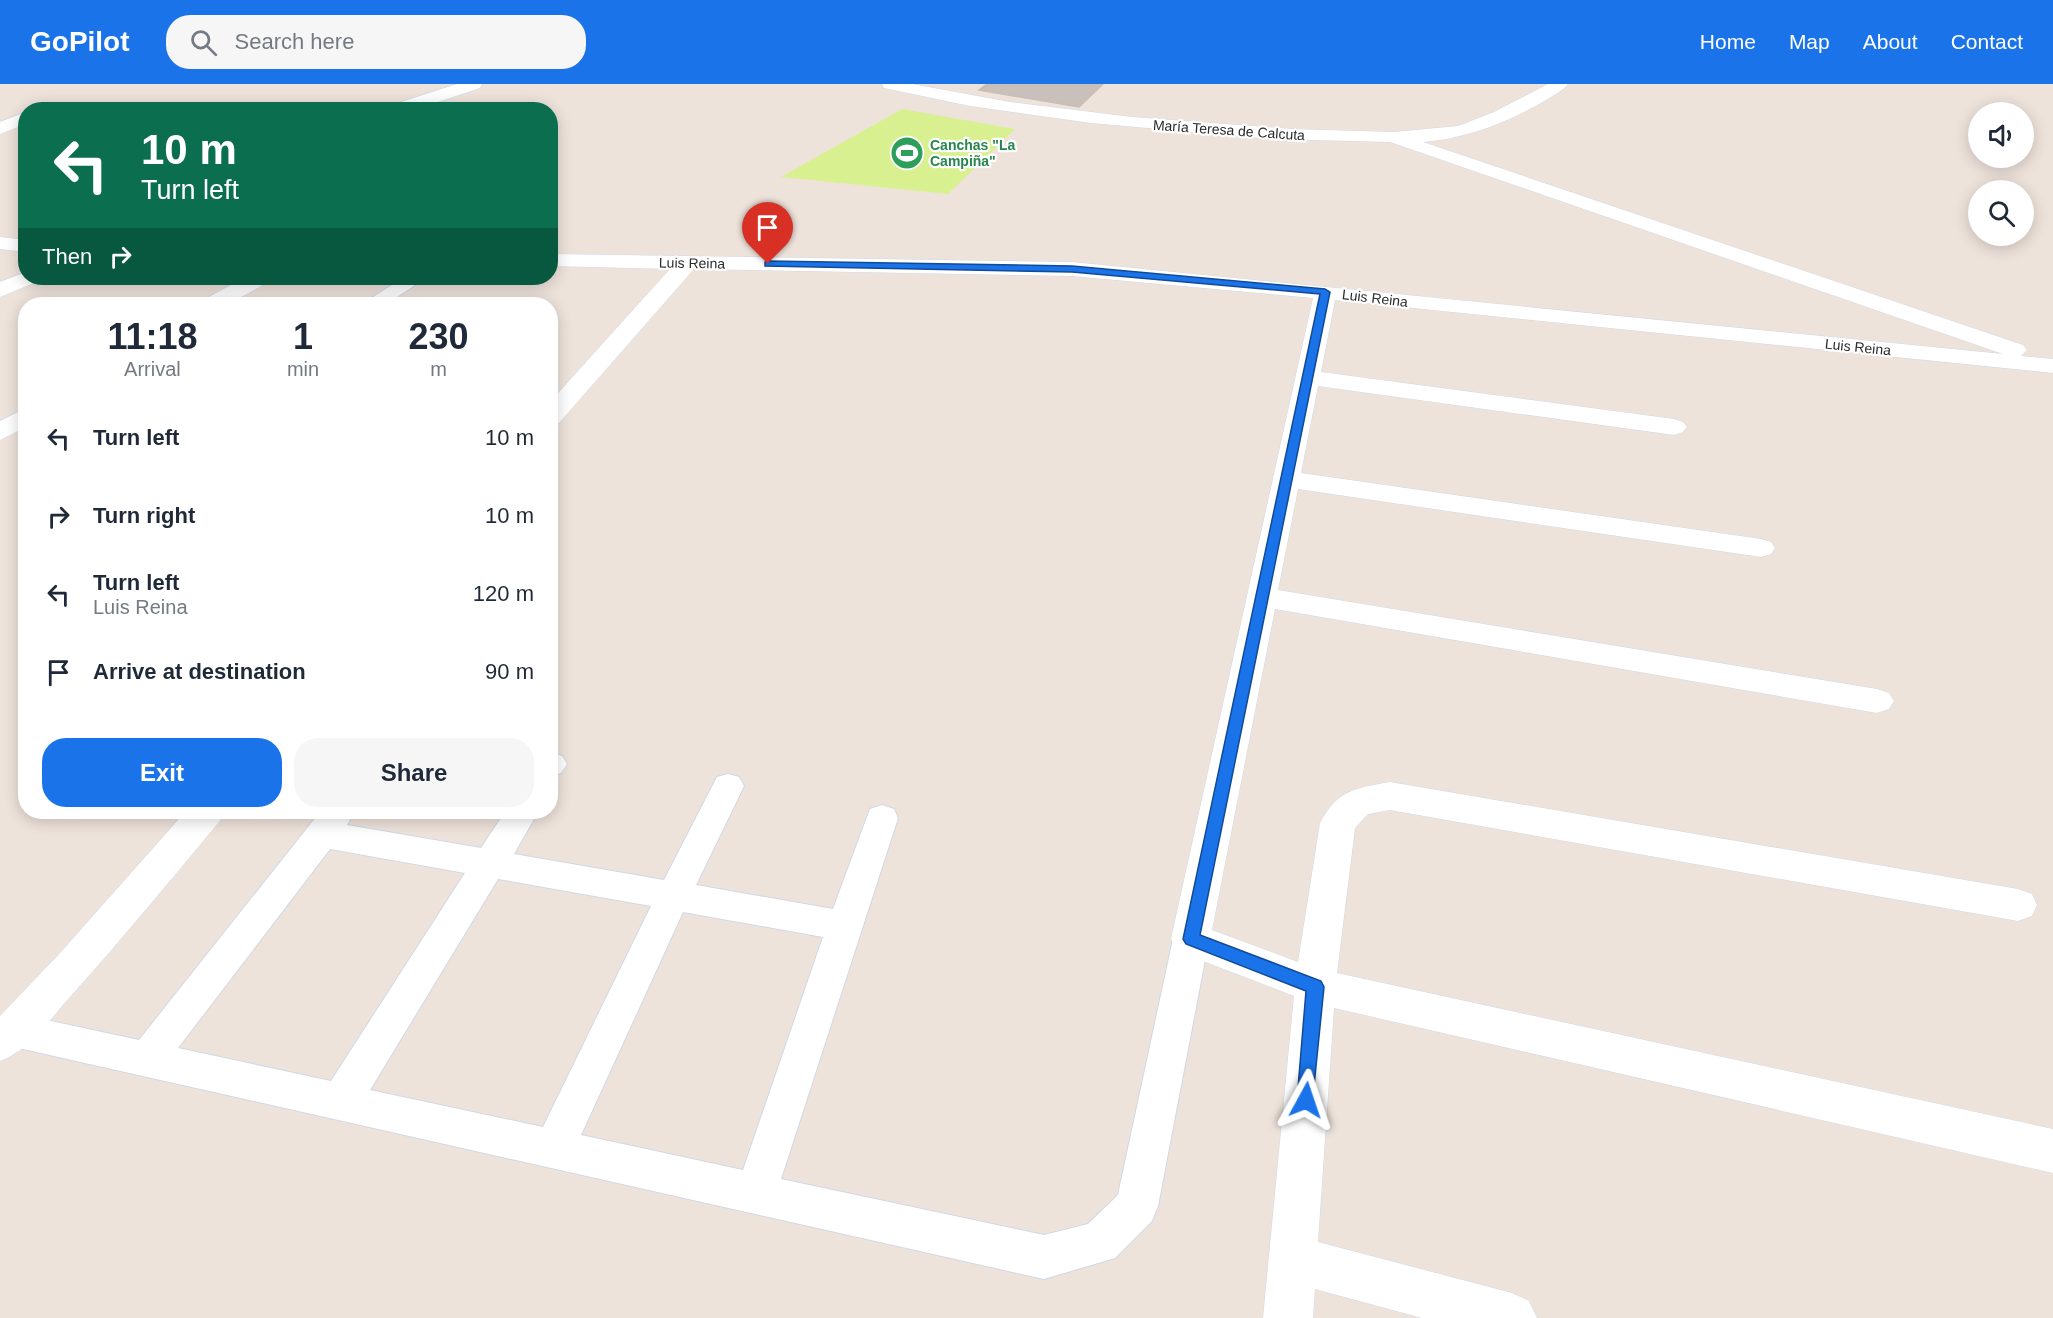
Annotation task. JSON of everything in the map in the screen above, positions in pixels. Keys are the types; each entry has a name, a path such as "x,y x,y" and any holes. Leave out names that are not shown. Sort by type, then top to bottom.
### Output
{"street":[{"path":"419,102 474,84"},
{"name":"María Teresa de Calcuta","path":"890,84 928,94 1029,111 1109,120 1267,134 1392,137 1430,136 1463,130 1516,111 1532,92 1560,84"},
{"path":"0,129 18,121"},
{"path":"1392,137 2053,364"},
{"path":"0,243 18,245"},
{"name":"Luis Reina","path":"558,260 1072,269 2053,364"},
{"path":"558,409 688,262"},
{"path":"0,290 18,282"},
{"path":"225,297 247,285"},
{"path":"1325,292 1191,939 1315,987 2053,1151"},
{"path":"1307,376 1674,427"},
{"path":"0,432 18,421"},
{"path":"1286,479 1761,548"},
{"path":"1262,597 1876,701"},
{"path":"1288,1318 1315,987 1338,823 1357,802 1390,796 2018,905"},
{"path":"7,1036 200,819"},
{"path":"1293,1259 1512,1318"}],"lane":[{"path":"384,297 404,285"},
{"path":"554,1149 673,896 728,786"},
{"path":"756,1193 882,818"},
{"path":"340,1102 518,819"},
{"path":"147,1059 330,823 489,864 845,926"},
{"path":"7,1036 147,1059 1044,1257 1100,1243 1137,1206 1191,939"}],"green space":[{"name":"Canchas \"La Campiña\"","path":"902,109 1015,129 948,194 781,177"}],"building":[{"path":"987,84 1103,84 1079,107 979,90"}],"place":[{"name":"Canchas \"La Campiña\"","path":"907,153"}],"route":[{"path":"768,264 1072,269 1325,292 1191,939 1315,987 1306,1100"}]}
